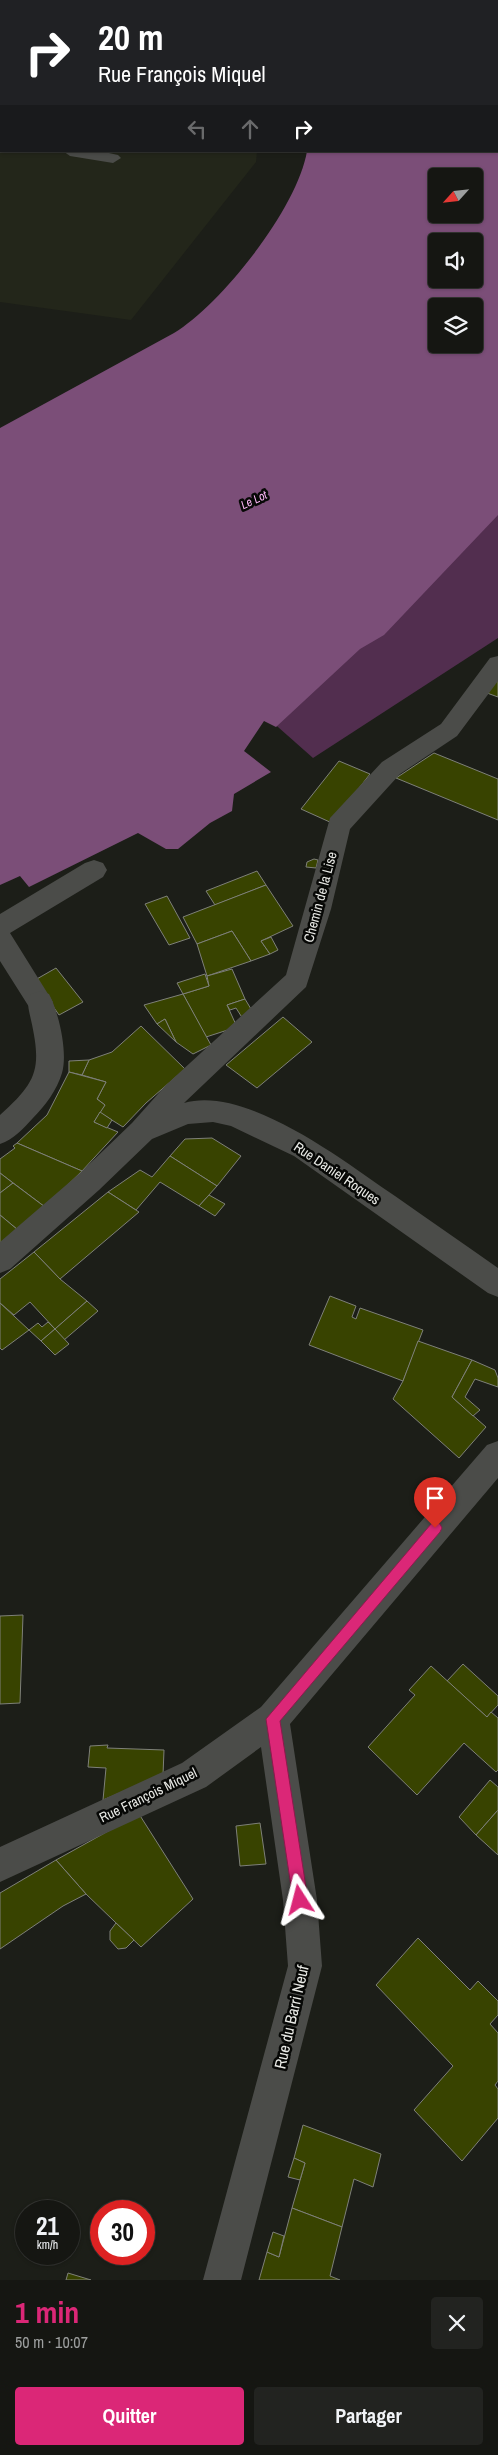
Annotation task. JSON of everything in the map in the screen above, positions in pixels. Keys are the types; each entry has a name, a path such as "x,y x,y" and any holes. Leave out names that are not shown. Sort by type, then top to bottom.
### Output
{"street":[{"name":"Chemin de la Lise","path":"142,1131 176,1093 297,980 318,909 339,825 391,768 449,730 498,664"},
{"path":"0,927 94,870"},
{"path":"0,939 40,1002 47,1024 49,1074 23,1112 0,1132"},
{"name":"Rue Daniel Roques","path":"0,1260 142,1131 167,1119 188,1113 213,1111 236,1116 304,1148 498,1284"},
{"name":"Rue François Miquel","path":"0,1864 194,1775 272,1719 498,1455"},
{"name":"Rue du Barri Neuf","path":"222,2280 306,1966 300,1900 272,1719"}],"lane":[{"path":"76,152 113,158"}],"shaded area":[{"path":"0,152 257,152 256,162 131,320 0,302"},
{"path":"498,465 498,638 313,758 243,696"}],"water":[{"name":"Le Lot","path":"307,152 498,152 498,515 384,635 360,649 276,727 264,721 244,751 271,772 234,794 232,811 210,823 178,849 166,849 138,833 29,887 20,876 0,885 0,428 174,333 193,319 214,300 255,252 274,226 301,174"}],"building":[{"path":"498,675 498,697 487,693"},
{"path":"434,753 498,779 498,820 396,778"},
{"path":"339,761 370,774 332,823 301,809"},
{"path":"314,859 318,860 316,868 306,867 307,862"},
{"path":"257,871 266,885 215,905 206,891"},
{"path":"266,885 293,926 261,941 270,954 251,961 232,931 197,944 183,917"},
{"path":"167,896 190,938 169,945 145,904"},
{"path":"232,931 251,961 207,976 197,944"},
{"path":"271,937 278,950 270,954 261,941"},
{"path":"56,968 83,1002 59,1015 35,980"},
{"path":"232,969 245,999 227,1005 237,1027 206,1037 183,994 209,986 207,976"},
{"path":"205,974 209,986 183,994 177,983"},
{"path":"183,994 211,1045 193,1054 176,1042 165,1019 157,1024 144,1005"},
{"path":"245,999 251,1009 243,1019 236,1008 230,1010 227,1005"},
{"path":"283,1017 312,1042 257,1088 226,1065"},
{"path":"165,1019 176,1042 157,1024"},
{"path":"141,1026 185,1069 146,1103 123,1127 99,1112 105,1105 97,1099 106,1082 82,1075 89,1060 112,1052"},
{"path":"89,1060 82,1075 69,1072 69,1061"},
{"path":"69,1072 106,1082 97,1099 105,1105 94,1122 118,1132 82,1171 17,1143 47,1115"},
{"path":"100,1112 112,1120 107,1128 94,1122"},
{"path":"212,1138 241,1156 217,1186 170,1156 185,1139"},
{"path":"17,1143 82,1171 45,1207 0,1173 0,1159 15,1148 13,1146"},
{"path":"170,1156 217,1186 199,1206 160,1182 136,1210 108,1192 140,1170 152,1177"},
{"path":"0,1173 13,1183 0,1193"},
{"path":"13,1183 45,1207 18,1230 0,1215 0,1193"},
{"path":"108,1192 139,1212 60,1279 34,1252"},
{"path":"209,1195 225,1204 215,1216 199,1206"},
{"path":"0,1215 18,1230 0,1244"},
{"path":"34,1252 60,1279 87,1301 55,1329 30,1302 14,1315 0,1303 0,1279"},
{"path":"330,1296 356,1306 352,1317 356,1319 360,1308 423,1330 403,1381 309,1345"},
{"path":"87,1301 98,1311 64,1340 55,1329"},
{"path":"0,1303 29,1330 2,1350 0,1348"},
{"path":"48,1322 55,1329 41,1341 29,1330 38,1323 42,1327"},
{"path":"55,1329 69,1344 55,1355 41,1341"},
{"path":"418,1341 472,1360 452,1397 486,1427 459,1458 393,1399 403,1381"},
{"path":"472,1360 495,1370 498,1378 498,1387 475,1379 465,1397 480,1410 473,1416 452,1397"},
{"path":"23,1615 20,1703 0,1704 0,1616"},
{"path":"463,1664 498,1696 498,1705 487,1717 447,1681"},
{"path":"431,1666 487,1717 491,1712 498,1718 498,1770 496,1772 464,1743 417,1795 368,1747 415,1695 409,1690"},
{"path":"108,1745 107,1748 164,1750 163,1775 103,1800 106,1768 88,1767 90,1746"},
{"path":"490,1780 498,1787 498,1810 476,1835 459,1817"},
{"path":"498,1810 498,1855 476,1835"},
{"path":"139,1814 193,1899 141,1947 86,1894 56,1860"},
{"path":"260,1823 266,1864 240,1866 236,1826"},
{"path":"56,1860 86,1894 63,1906 0,1949 0,1893"},
{"path":"116,1923 134,1940 126,1948 118,1949 110,1940 110,1931"},
{"path":"418,1938 470,1990 478,1981 498,2001 498,2015 490,2024 498,2033 498,2081 495,2085 498,2089 498,2118 462,2161 414,2110 453,2066 376,1985"},
{"path":"303,2125 381,2154 373,2187 354,2179 342,2227 292,2208 305,2163 294,2158"},
{"path":"294,2158 305,2163 300,2180 288,2177"},
{"path":"292,2208 342,2227 330,2276 340,2280 259,2280 267,2252 279,2257"},
{"path":"273,2232 284,2236 279,2257 267,2252"},
{"path":"68,2273 91,2280 66,2280"}],"route":[{"path":"300,1900 272,1719 435,1528"}]}
